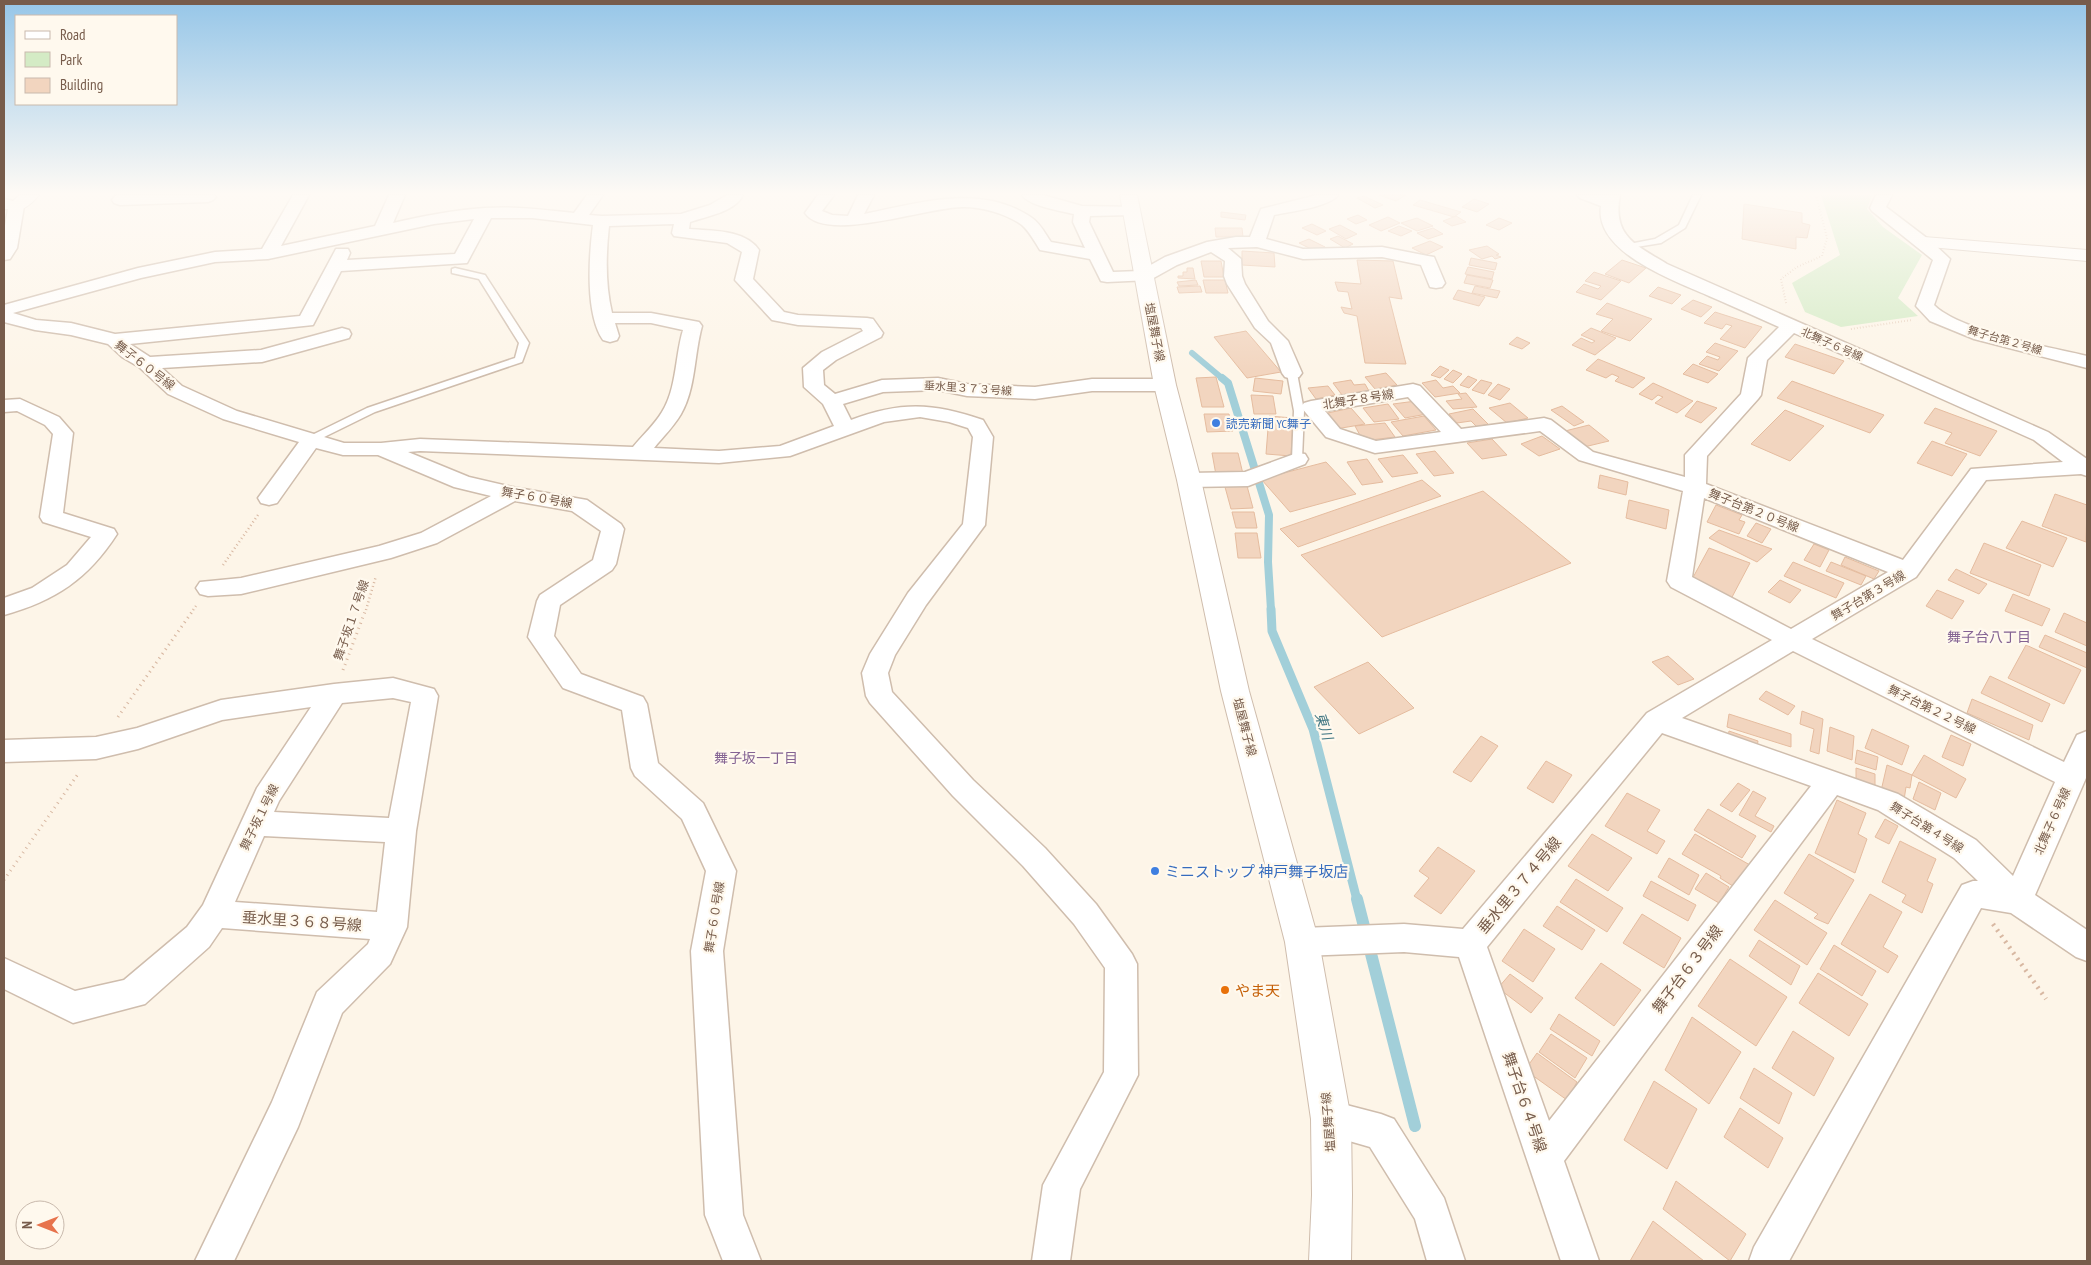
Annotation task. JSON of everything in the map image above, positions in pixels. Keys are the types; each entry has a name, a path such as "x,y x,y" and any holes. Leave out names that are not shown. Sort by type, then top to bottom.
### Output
{"street":[{"path":"4,310 138,274 215,257 267,254"},
{"path":"114,340 307,321 341,254"},
{"path":"335,266 458,265 464,254"},
{"path":"597,254 603,318 610,336"},
{"path":"750,254 744,280 778,316 798,320 867,324 874,333 830,356 813,368 814,386 832,401 845,428"},
{"path":"1091,254 1096,255 1107,277 1144,276 1171,261 1190,254"},
{"name":"塩屋舞子線","path":"1140,254 1165,385 1189,480 1235,691 1302,942 1330,1119 1332,1195 1330,1261"},
{"path":"1224,254 1232,259 1233,276 1236,284 1261,324 1279,341 1292,373"},
{"path":"1392,254 1428,261 1436,283"},
{"name":"北舞子６号線","path":"1639,254 1661,268 2041,436 2087,468"},
{"path":"1936,317 1924,306 1942,259 1937,254"},
{"path":"2064,254 2087,256"},
{"name":"舞子６０号線","path":"4,316 35,326 70,329 114,340 129,353 146,363 175,390 230,415 343,449 381,449 462,482 512,494 579,505 613,529 604,564 549,601 541,637 572,681 634,704 644,768 693,811 721,871 707,951 724,1216 742,1261"},
{"name":"舞子台第２号線","path":"1936,317 1981,335 2087,362"},
{"path":"603,318 651,318 693,326 687,347 681,391 672,413 639,453"},
{"path":"4,333 35,326"},
{"path":"1695,487 1696,455 1751,395 1758,358 1791,326"},
{"path":"146,363 262,356 342,334"},
{"name":"垂水里３７３号線","path":"832,401 882,386 938,384 967,390 1035,393 1092,385 1165,385"},
{"name":"北舞子８号線","path":"1456,436 1413,390 1311,407 1333,433 1376,447 1544,424 1586,456 1695,487"},
{"path":"4,406 20,405 52,421 63,433 51,517 106,534 75,572 41,594 4,607"},
{"path":"381,449 420,445 719,457 783,452 880,416 920,411 953,416 976,424 983,437 974,525 917,599 883,654 875,673 880,696 963,788 1034,857 1085,914 1121,964 1121,1075 1062,1186 1051,1261"},
{"path":"269,498 312,439"},
{"path":"1189,480 1256,476 1297,459"},
{"name":"舞子台第３号線","path":"1657,720 1908,572 1979,474 2087,468"},
{"name":"舞子台第２０号線","path":"1792,640 1679,581 1695,487 1908,572"},
{"path":"208,588 241,586 383,553 429,538 512,494"},
{"name":"舞子台第２２号線","path":"1792,640 2072,778"},
{"path":"4,751 96,748 138,738 220,710 334,694 393,688 424,696 401,832 391,927 379,954 329,1003 285,1114 214,1261"},
{"name":"舞子坂１号線","path":"4,972 72,1007 133,993 198,937 214,914 267,796 334,694"},
{"name":"垂水里３７４号線","path":"1302,942 1404,938 1470,944 1657,720"},
{"name":"舞子台第４号線","path":"1657,720 1888,802 1965,850 2017,900 2087,947"},
{"name":"北舞子６号線","path":"2017,900 2087,742"},
{"name":"舞子台６３号線","path":"1544,1157 1831,782"},
{"path":"254,823 401,832"},
{"path":"1768,1261 1973,894 2017,900"},
{"name":"垂水里３６８号線","path":"214,914 391,927"},
{"name":"舞子台６４号線","path":"1470,944 1580,1261"},
{"path":"1330,1119 1381,1132 1431,1211 1446,1261"}],"lane":[{"path":"312,439 371,410 519,360 524,343 482,276 458,265"},
{"path":"1292,373 1299,412 1297,459"}],"path":[{"path":"1791,326 1782,279 1797,267 1822,256 1822,254"},
{"path":"1846,330 1936,317"},
{"path":"4,880 269,498"},
{"name":"舞子坂１７号線","path":"334,694 364,615 383,553"},
{"path":"1973,894 2046,999"}],"green space":[{"path":"1840,255 1922,255 1898,298 1918,316 1841,327 1805,312 1792,283"}],"building":[{"path":"1242,254 1274,254 1275,267 1242,265"},
{"path":"1475,254 1499,254 1496,255 1501,257 1495,259 1492,256 1482,259"},
{"path":"1471,258 1497,263 1495,270 1469,265"},
{"path":"1357,260 1393,261 1402,299 1389,297 1406,364 1365,363 1357,316 1344,313 1341,307 1352,309 1348,292 1338,291 1335,282 1361,284"},
{"path":"1622,260 1646,268 1629,283 1605,274"},
{"path":"1201,261 1221,261 1224,277 1204,277"},
{"path":"1468,267 1494,272 1492,279 1465,274"},
{"path":"1187,268 1193,268 1195,279 1178,278 1178,276 1183,276 1183,272 1187,272"},
{"path":"1594,272 1621,281 1601,300 1576,292 1584,284 1598,289 1601,286 1585,281"},
{"path":"1467,275 1493,280 1490,288 1464,283"},
{"path":"1196,280 1198,285 1179,286 1177,282"},
{"path":"1203,280 1225,280 1228,293 1206,293"},
{"path":"1200,286 1202,292 1179,293 1177,287"},
{"path":"1475,286 1500,291 1497,298 1472,293"},
{"path":"1658,287 1681,295 1672,304 1649,296"},
{"path":"1458,290 1485,297 1479,306 1453,299"},
{"path":"1693,300 1712,307 1701,317 1681,309"},
{"path":"1607,303 1652,319 1630,341 1601,331 1613,319 1596,314"},
{"path":"1715,312 1762,327 1745,348 1720,339 1732,326 1726,324 1722,329 1704,323"},
{"path":"1591,328 1616,338 1595,355 1572,345 1581,338 1592,343 1595,341 1581,335"},
{"path":"1246,331 1281,372 1247,378 1214,337"},
{"path":"1517,337 1530,343 1522,349 1509,344"},
{"path":"1715,343 1738,351 1719,371 1699,364 1707,356 1718,360 1720,357 1706,352"},
{"path":"1795,344 1844,361 1834,374 1785,357"},
{"path":"1598,359 1645,378 1633,388 1615,381 1619,377 1612,374 1606,378 1586,370"},
{"path":"1693,364 1718,374 1708,383 1683,374"},
{"path":"1440,366 1449,370 1440,378 1431,375"},
{"path":"1453,370 1462,374 1453,383 1444,379"},
{"path":"1386,373 1397,385 1375,389 1365,377"},
{"path":"1468,376 1477,380 1469,388 1460,385"},
{"path":"1216,377 1224,407 1202,407 1196,378"},
{"path":"1255,378 1283,381 1281,394 1253,391"},
{"path":"1351,380 1354,385 1365,384 1369,391 1342,395 1333,383"},
{"path":"1436,380 1443,388 1453,386 1460,393 1435,397 1422,383"},
{"path":"1481,380 1492,383 1484,394 1472,390"},
{"path":"1792,381 1884,415 1870,433 1777,398"},
{"path":"1653,383 1693,401 1677,413 1655,403 1663,397 1658,395 1652,400 1639,394"},
{"path":"1498,384 1510,389 1500,400 1488,395"},
{"path":"1328,386 1335,395 1316,399 1308,388"},
{"path":"1466,393 1477,407 1453,409 1446,401 1462,399 1458,394"},
{"path":"1251,395 1273,396 1276,414 1254,414"},
{"path":"1416,401 1427,414 1405,418 1393,404"},
{"path":"1697,401 1717,408 1701,423 1685,416"},
{"path":"1510,403 1528,418 1507,423 1489,408"},
{"path":"1388,404 1399,419 1374,422 1363,408"},
{"path":"1562,406 1584,422 1574,426 1551,410"},
{"path":"1351,408 1365,424 1336,429 1323,414"},
{"path":"1935,408 1997,431 1980,456 1945,443 1952,433 1924,423"},
{"path":"1473,409 1488,424 1477,427 1471,421 1457,423 1449,414"},
{"path":"1785,410 1824,426 1790,461 1751,444"},
{"path":"1204,414 1229,414 1233,431 1207,432"},
{"path":"1269,416 1293,418 1291,456 1266,454"},
{"path":"1424,416 1436,430 1403,436 1391,422"},
{"path":"1385,423 1395,437 1363,441 1355,426"},
{"path":"1589,425 1609,441 1584,447 1565,431"},
{"path":"1542,436 1560,449 1539,456 1521,444"},
{"path":"1492,439 1507,455 1482,459 1467,443"},
{"path":"1932,441 1967,454 1952,476 1917,463"},
{"path":"1435,451 1454,473 1434,476 1416,454"},
{"path":"1212,453 1238,453 1243,474 1216,475"},
{"path":"1403,455 1418,473 1392,477 1378,459"},
{"path":"1367,459 1383,482 1362,485 1347,462"},
{"path":"1326,462 1356,494 1290,512 1261,479"},
{"path":"1600,475 1628,482 1626,495 1598,488"},
{"path":"1422,480 1441,496 1298,547 1280,529"},
{"path":"1247,486 1253,508 1231,509 1225,487"},
{"path":"1483,491 1571,563 1382,637 1301,555"},
{"path":"2055,494 2087,505 2086,542 2042,526"},
{"path":"1629,500 1669,510 1666,529 1626,518"},
{"path":"1716,505 1742,515 1739,520 1745,522 1739,534 1707,522"},
{"path":"1232,512 1254,512 1257,528 1236,528"},
{"path":"2022,521 2067,538 2053,567 2006,548"},
{"path":"1756,523 1771,529 1762,543 1747,536"},
{"path":"1719,530 1772,549 1757,562 1709,538"},
{"path":"1235,533 1257,533 1261,558 1238,558"},
{"path":"1984,543 2041,565 2029,596 1970,573"},
{"path":"1814,544 1829,550 1820,567 1804,560"},
{"path":"1709,548 1750,563 1731,599 1690,583"},
{"path":"1845,557 1879,571 1874,579 1841,565"},
{"path":"1793,562 1844,583 1836,598 1784,576"},
{"path":"1831,562 1866,576 1861,585 1826,571"},
{"path":"1956,569 1987,584 1979,594 1948,580"},
{"path":"1780,580 1801,590 1790,603 1768,592"},
{"path":"1937,590 1964,601 1952,619 1926,606"},
{"path":"2013,594 2050,609 2042,626 2005,611"},
{"path":"2064,613 2087,623 2087,646 2055,632"},
{"path":"2045,635 2087,653 2087,668 2039,647"},
{"path":"2026,645 2081,670 2064,704 2008,678"},
{"path":"1668,656 1694,679 1678,685 1652,662"},
{"path":"1368,662 1414,708 1359,734 1314,687"},
{"path":"1990,676 2050,704 2042,722 1981,693"},
{"path":"1766,691 1795,706 1788,715 1759,699"},
{"path":"1972,699 2033,725 2029,740 1967,713"},
{"path":"1802,711 1823,719 1819,754 1810,751 1814,729 1800,724"},
{"path":"1729,714 1791,734 1791,747 1727,727"},
{"path":"1830,727 1854,736 1852,760 1827,751"},
{"path":"1872,729 1909,746 1902,765 1865,748"},
{"path":"1729,731 1758,741 1757,747 1728,737"},
{"path":"1951,735 1971,744 1963,766 1942,757"},
{"path":"1481,736 1498,746 1471,782 1453,772"},
{"path":"1857,750 1878,757 1876,770 1855,763"},
{"path":"1924,755 1966,779 1956,798 1912,775"},
{"path":"1546,761 1572,775 1553,803 1527,788"},
{"path":"1887,765 1912,775 1910,788 1906,787 1904,800 1881,791"},
{"path":"1856,768 1875,774 1875,790 1856,784"},
{"path":"1919,782 1941,793 1935,810 1913,799"},
{"path":"1738,783 1750,790 1732,812 1720,805"},
{"path":"1753,791 1766,798 1755,816 1774,826 1771,832 1739,815"},
{"path":"1627,793 1660,810 1647,831 1665,841 1657,854 1605,826"},
{"path":"1837,800 1866,813 1858,834 1867,839 1855,873 1815,853"},
{"path":"1708,809 1756,836 1742,858 1694,830"},
{"path":"1885,819 1898,826 1889,844 1875,837"},
{"path":"1592,834 1632,858 1608,891 1568,866"},
{"path":"1695,834 1750,865 1736,888 1720,878 1721,876 1682,854"},
{"path":"1900,841 1936,859 1927,881 1933,884 1922,913 1902,902 1906,895 1882,882"},
{"path":"1438,847 1475,871 1441,914 1414,896 1429,878 1419,871"},
{"path":"1809,854 1854,880 1828,924 1814,918 1818,914 1784,893"},
{"path":"1669,858 1699,875 1689,895 1658,877"},
{"path":"1706,873 1729,887 1719,903 1695,889"},
{"path":"1576,879 1623,908 1607,932 1560,902"},
{"path":"1651,881 1696,905 1688,921 1643,896"},
{"path":"1870,894 1902,912 1883,947 1898,956 1888,973 1841,944"},
{"path":"1775,900 1827,933 1807,965 1754,930"},
{"path":"1557,906 1595,930 1582,950 1543,926"},
{"path":"1642,914 1681,938 1664,968 1623,943"},
{"path":"1524,929 1555,949 1533,982 1502,961"},
{"path":"1759,940 1800,966 1791,985 1749,956"},
{"path":"1834,945 1876,971 1862,996 1820,969"},
{"path":"1730,959 1787,997 1756,1046 1698,1006"},
{"path":"1601,963 1641,990 1614,1026 1575,998"},
{"path":"1818,973 1868,1004 1849,1036 1799,1003"},
{"path":"1510,974 1543,998 1531,1013 1498,988"},
{"path":"1559,1014 1600,1041 1592,1056 1550,1029"},
{"path":"1692,1017 1741,1052 1709,1104 1665,1070"},
{"path":"1793,1031 1834,1058 1814,1096 1772,1068"},
{"path":"1551,1034 1587,1058 1575,1078 1539,1052"},
{"path":"1537,1053 1577,1082 1567,1100 1525,1070"},
{"path":"1754,1068 1792,1093 1779,1124 1740,1098"},
{"path":"1654,1081 1697,1109 1667,1169 1624,1140"},
{"path":"1740,1108 1783,1138 1768,1168 1724,1137"},
{"path":"1676,1181 1746,1234 1730,1261 1663,1209"},
{"path":"1653,1221 1704,1261 1630,1261"}],"waterway":[{"name":"東川","path":"1192,353 1223,379"},
{"name":"東川","path":"1222,378 1228,383 1269,515 1268,562 1271,610"},
{"name":"東川","path":"1271,609 1272,631 1313,729 1357,900"},
{"name":"東川","path":"1357,899 1415,1126"}],"place":[{"name":"読売新聞 YC舞子","path":"1216,423"},
{"name":"ミニストップ 神戸舞子坂店","path":"1155,871"},
{"name":"やま天","path":"1225,990"}],"district":[{"name":"舞子台八丁目","path":"1989,637"},
{"name":"舞子坂一丁目","path":"756,758"}]}
